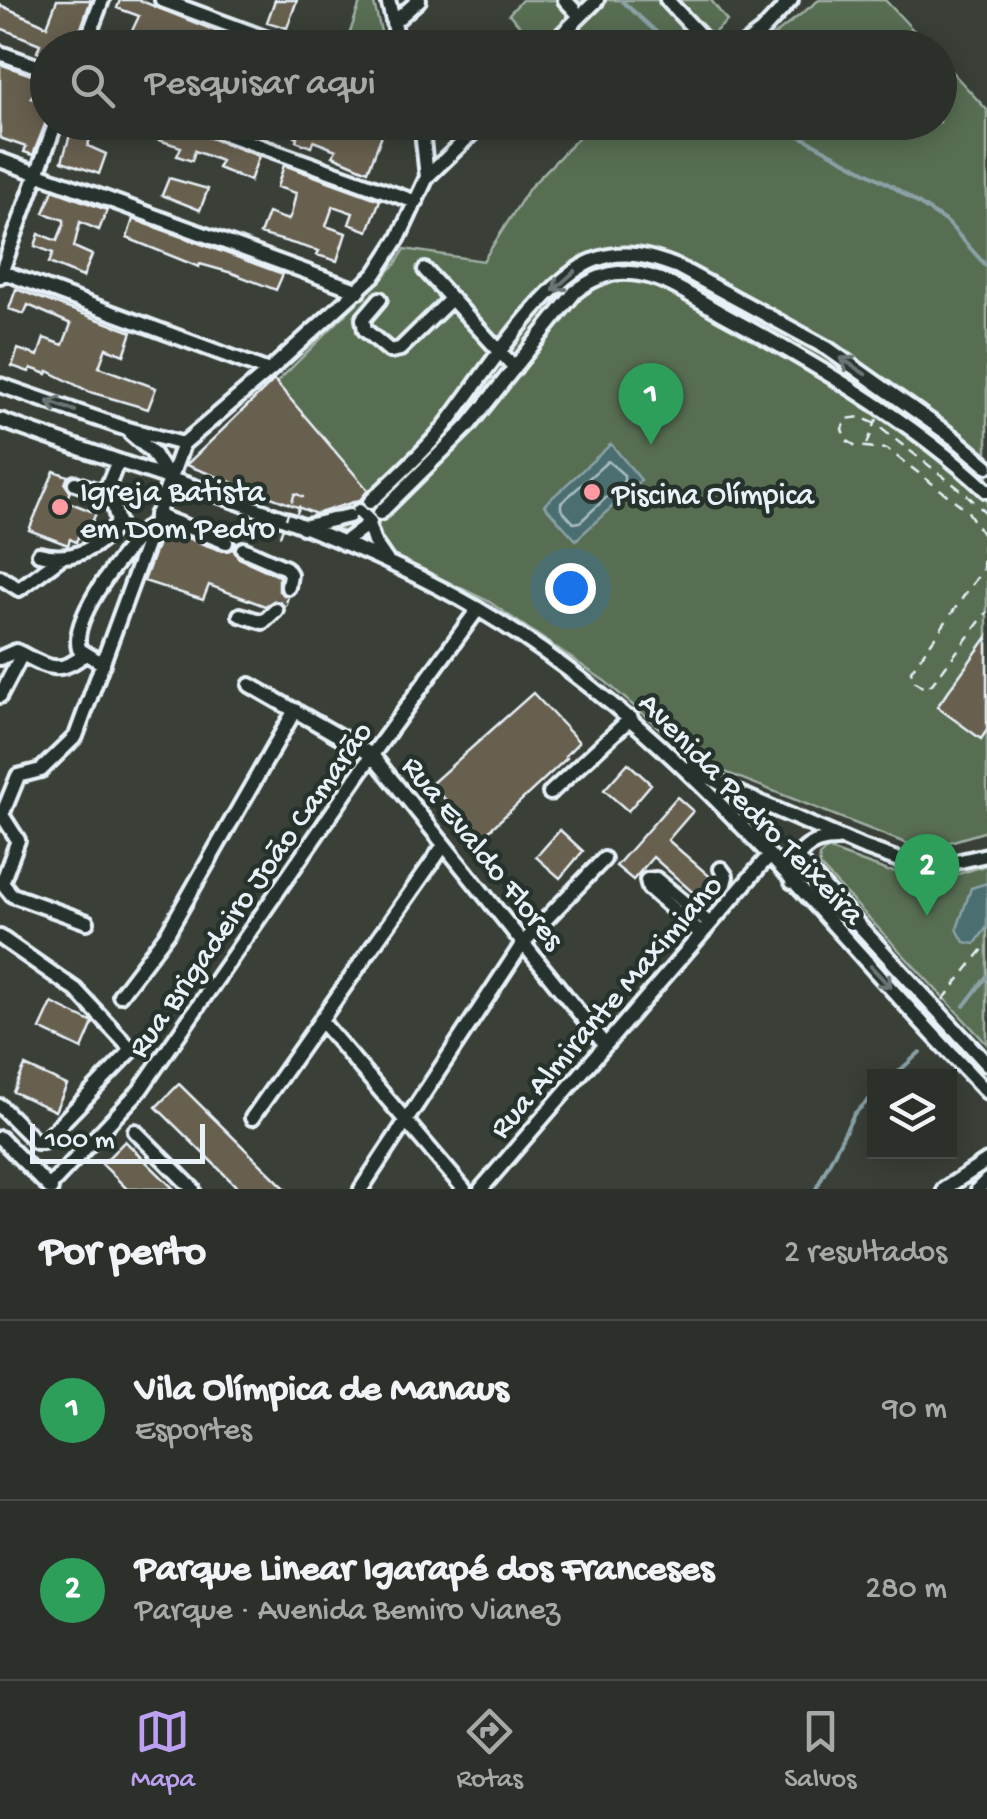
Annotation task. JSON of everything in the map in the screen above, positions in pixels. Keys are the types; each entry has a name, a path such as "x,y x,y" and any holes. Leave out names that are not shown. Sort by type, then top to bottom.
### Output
{"street":[{"path":"91,30 102,0"},
{"path":"162,0 243,30"},
{"path":"388,0 396,30"},
{"path":"394,24 419,0"},
{"path":"565,0 580,16"},
{"path":"667,0 695,30"},
{"path":"763,30 791,0"},
{"path":"566,30 595,2"},
{"path":"0,53 30,64"},
{"path":"49,140 1,273 269,371"},
{"path":"243,140 416,202"},
{"path":"423,140 428,177"},
{"path":"88,922 12,895 1,883 18,840 2,821 18,776 41,770 76,736 182,444 359,291 388,256 428,177 466,140"},
{"path":"0,160 359,291"},
{"path":"343,544 562,281 594,260 630,254 653,258 712,286 827,348 984,463 970,475"},
{"path":"424,270 515,368"},
{"path":"343,544 343,528 366,515 453,442 566,301 598,278 629,272 648,276 703,302 817,366 878,417 970,475 987,490"},
{"path":"703,302 712,286"},
{"path":"380,298 363,319 365,330 390,352 400,350 452,300"},
{"path":"758,334 768,316"},
{"path":"0,384 182,444"},
{"path":"878,417 893,394"},
{"name":"Avenida Pedro Teixeira","path":"0,420 302,527 389,563 478,609 559,662 678,760 987,1092"},
{"path":"121,427 152,452 169,479"},
{"path":"440,432 453,442"},
{"path":"105,493 117,463"},
{"path":"0,577 19,589 60,559 88,550 108,537 118,522 112,499 76,483"},
{"path":"302,527 366,515"},
{"path":"366,515 374,542 389,563"},
{"path":"155,518 226,542"},
{"path":"103,664 84,654 77,644 88,610 120,559 155,518"},
{"path":"242,549 286,568 288,587"},
{"path":"39,554 60,559"},
{"name":"Rua Brigadeiro João Camarão","path":"0,1138 50,1188 140,1090 478,609"},
{"path":"240,615 262,622 276,610"},
{"path":"0,658 11,651 58,670 84,654"},
{"path":"0,696 22,654"},
{"name":"Rua Evaldo Flores","path":"250,685 372,755 605,1045"},
{"path":"120,995 196,887 295,710"},
{"path":"550,793 631,718"},
{"path":"678,760 736,792 899,860 946,864 987,856"},
{"path":"792,882 796,858 818,840 844,839"},
{"path":"252,1118 444,845"},
{"name":"Rua Almirante Maximiano","path":"481,1189 768,856"},
{"path":"360,1189 524,942 604,858"},
{"name":"Avenida Pedro Teixeira","path":"796,858 986,1063"},
{"path":"697,913 724,884 726,876 721,869"},
{"path":"656,879 697,913 705,929 649,888 646,880 656,879"},
{"path":"0,937 76,990 132,1050 43,1142 36,1142 0,1106"},
{"path":"321,1021 464,1189"},
{"path":"960,1063 986,1063"},
{"path":"136,1131 193,1189"},
{"path":"944,1189 987,1161"},
{"path":"978,1189 987,1180"}],"path":[{"path":"866,445 878,417"},
{"path":"987,514 878,417 846,418 842,429 846,440 856,446 887,450 967,510 984,538 983,569 911,672 914,681 924,688 932,684 987,612"},
{"path":"266,532 280,536 295,493 303,498"},
{"path":"944,999 987,944"}],"green space":[{"path":"361,0 373,0 381,30 351,30"},
{"path":"522,0 711,0 727,21 717,30 520,30 509,14"},
{"path":"819,0 885,0 913,30 781,30"},
{"path":"957,77 987,110 987,831 943,844 905,843 697,761 606,682 488,601 315,518 362,501 269,390 395,265 405,249 483,261 530,187 576,140 957,140"},
{"path":"827,849 888,871 955,875 987,865 987,1044 820,866 819,856"}],"water":[{"name":"Piscina Olímpica","path":"611,444 641,480 576,540 544,505"},
{"path":"987,883 987,927 975,944 964,942 957,929 971,888"}],"building":[{"path":"57,0 91,0 80,30 30,30 30,40 0,28 0,5 47,26"},
{"path":"120,0 139,0 213,30 132,30 139,16 117,8"},
{"path":"275,0 297,0 287,28 267,22"},
{"path":"0,64 30,74 30,140 39,140 33,155 24,152 26,147 0,138"},
{"path":"68,140 90,140 88,146 106,154 99,174 62,161"},
{"path":"159,140 216,140 259,156 250,181 218,168 221,161 195,151 192,161 177,156 181,147"},
{"path":"380,140 368,171 333,156 336,150 313,141 311,147 296,141"},
{"path":"284,165 380,200 368,231 349,224 353,213 333,206 326,226 346,233 337,261 317,255 319,251 260,234 268,213 288,220 291,215 296,193 277,187"},
{"path":"169,178 208,189 200,210 162,195"},
{"path":"53,190 107,210 99,230 80,222 74,247 92,255 83,277 49,263 53,253 35,246 39,234 57,241 64,224 64,220 44,213"},
{"path":"133,219 283,274 276,290 232,273 200,264 199,267 127,238"},
{"path":"16,289 132,332 124,355 106,348 99,367 156,388 148,409 90,392 48,371 47,374 31,368 29,372 12,366 18,349 38,356 44,338 63,345 71,324 28,305 24,314 9,309"},
{"path":"274,380 368,490 360,500 316,514 186,465"},
{"name":"Igreja Batista em Dom Pedro","path":"54,471 68,476 65,484 70,491 66,501 96,513 85,539 70,539 68,545 29,530"},
{"path":"163,529 222,551 233,549 239,558 279,576 279,591 288,597 285,606 275,600 265,606 209,585 203,600 144,581"},
{"path":"987,637 987,730 981,739 937,707"},
{"path":"533,693 579,742 567,758 481,838 431,784"},
{"path":"628,763 651,784 628,811 604,790"},
{"path":"677,797 693,811 668,840 714,880 698,897 653,857 633,880 616,866"},
{"path":"560,830 583,851 560,878 536,857"},
{"path":"52,1003 93,1023 82,1049 40,1029"},
{"path":"25,1066 67,1085 55,1111 13,1092"},
{"path":"179,1084 286,1189 239,1189 156,1107"},
{"path":"125,1141 174,1189 127,1189 102,1164"}],"waterway":[{"path":"621,0 654,30"},
{"path":"807,140 892,186 948,223 987,267"},
{"path":"964,1006 987,976"},
{"path":"902,1069 920,1052"},
{"path":"816,1189 854,1114 867,1102"}],"tunnel":[{"path":"276,610 288,587"}],"place":[{"name":"Vila Olímpica de Manaus","path":"651,445"},
{"name":"Piscina Olímpica","path":"592,492"},
{"name":"Igreja Batista em Dom Pedro","path":"60,507"},
{"name":"Parque Linear Igarapé dos Franceses","path":"927,916"}]}
